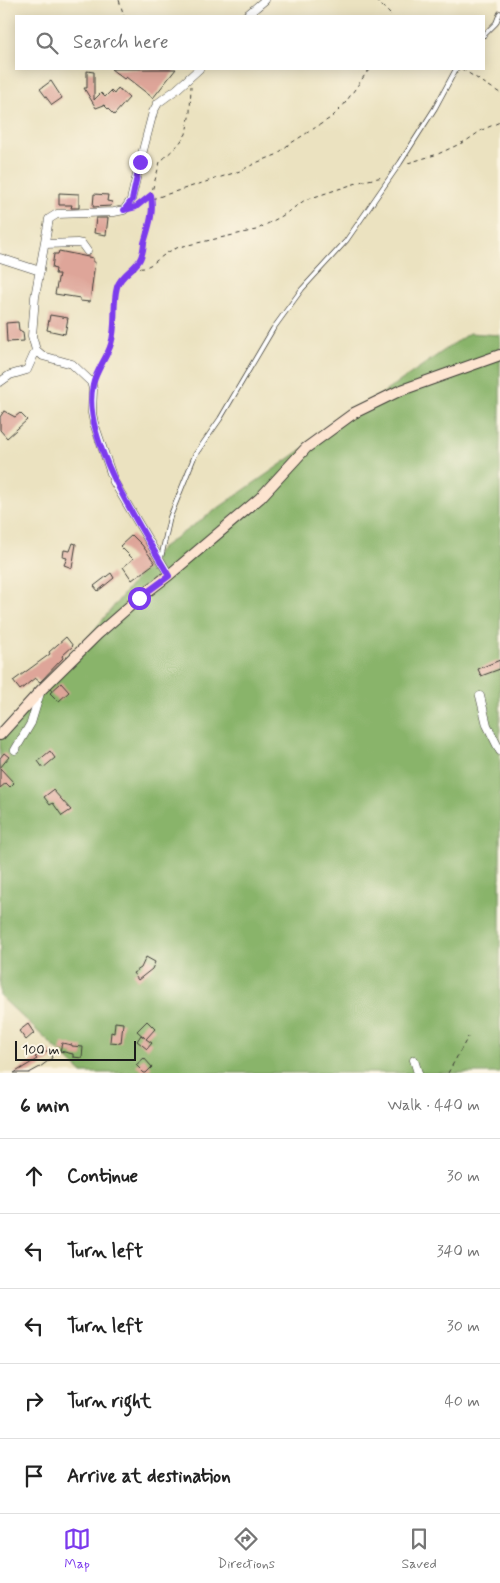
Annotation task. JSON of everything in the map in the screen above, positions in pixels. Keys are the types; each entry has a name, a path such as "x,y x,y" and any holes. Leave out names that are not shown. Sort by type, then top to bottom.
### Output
{"street":[{"path":"247,15 265,0"},
{"path":"169,576 114,482 94,423 92,386 88,379 72,364 43,356 36,350 32,336 35,297 49,219 57,214 124,210 132,200 153,112 158,103 198,70"},
{"path":"45,244 77,243 82,244 87,251"},
{"path":"0,258 40,271"},
{"path":"0,382 10,375 27,370 36,350"},
{"path":"0,735 42,689 132,604 169,576 260,498 306,448 354,413 399,390 500,355"},
{"path":"15,750 31,723 42,689"},
{"path":"480,696 486,724 500,751"},
{"path":"414,1060 418,1073"}],"lane":[{"path":"485,34 496,23 500,13"},
{"path":"160,560 170,517 195,455 220,419 273,329 296,297 346,241 361,221 435,108 455,70"}],"path":[{"path":"119,0 124,15"},
{"path":"376,0 391,15"},
{"path":"152,199 240,171 276,155 288,145 332,117 371,70"},
{"path":"463,70 500,93"},
{"path":"92,386 112,343 115,327 114,307 117,287 122,278 132,269 142,255 153,212 151,195 160,162 184,139 186,134 191,91 189,78"},
{"path":"400,163 412,162 438,154 500,122"},
{"path":"132,269 144,268 179,247 264,227 305,200 318,195 362,181 391,175"},
{"path":"124,210 136,207 151,195"},
{"path":"448,1073 468,1037"}],"green space":[{"path":"469,333 500,335 500,1073 82,1073 0,996 0,733 48,687 161,548"}],"building":[{"path":"112,70 175,70 153,98 126,77 124,79"},
{"path":"87,71 94,72 94,100 101,93 105,97 111,91 114,94 118,88 129,98 114,115 104,105 96,108 84,88 87,88"},
{"path":"51,81 62,98 52,105 40,89"},
{"path":"59,193 79,194 79,208 71,208 72,205 59,205"},
{"path":"94,194 108,195 107,201 112,202 111,206 93,207"},
{"path":"96,218 108,218 106,235 94,233"},
{"path":"59,251 93,258 93,262 95,262 90,302 80,301 80,298 55,294 59,274 55,274 56,269 52,268 54,254 58,254"},
{"path":"50,315 68,318 65,334 47,330"},
{"path":"18,322 19,330 23,332 24,341 7,342 6,323"},
{"path":"4,411 15,417 20,413 27,420 7,438 0,430 0,417"},
{"path":"132,535 155,563 132,580 123,567 133,559 120,546"},
{"path":"73,543 76,544 72,568 64,565 67,558 63,557 64,550 70,551"},
{"path":"111,573 114,578 98,591 94,586"},
{"path":"66,637 73,646 62,656 63,658 40,682 35,678 20,690 13,681 50,654 49,652"},
{"path":"500,660 500,669 481,676 478,669"},
{"path":"61,683 69,692 59,701 50,693"},
{"path":"50,751 55,758 43,768 38,761"},
{"path":"4,753 9,757 0,768 0,758"},
{"path":"0,768 14,783 10,787 6,783 0,788"},
{"path":"53,790 71,810 62,816 53,803 50,805 44,797"},
{"path":"146,957 155,962 152,969 138,980 133,973 141,968"},
{"path":"147,1021 155,1029 146,1039 152,1043 147,1049 137,1041 141,1035 145,1038 137,1031"},
{"path":"115,1022 123,1023 121,1043 110,1042 111,1032 114,1033"},
{"path":"28,1024 34,1033 26,1040 19,1031"},
{"path":"62,1043 83,1047 82,1058 73,1057 73,1054 60,1051"},
{"path":"49,1050 53,1055 51,1056 52,1058 40,1067 29,1073 14,1073 37,1059 35,1057"},
{"path":"144,1058 152,1067 146,1073 136,1065"}],"route":[{"path":"139,598 169,576 114,482 94,423 92,386 112,343 115,327 114,307 117,287 122,278 132,269 142,255 153,212 151,195 136,207 124,210 132,200 140,162"}]}
